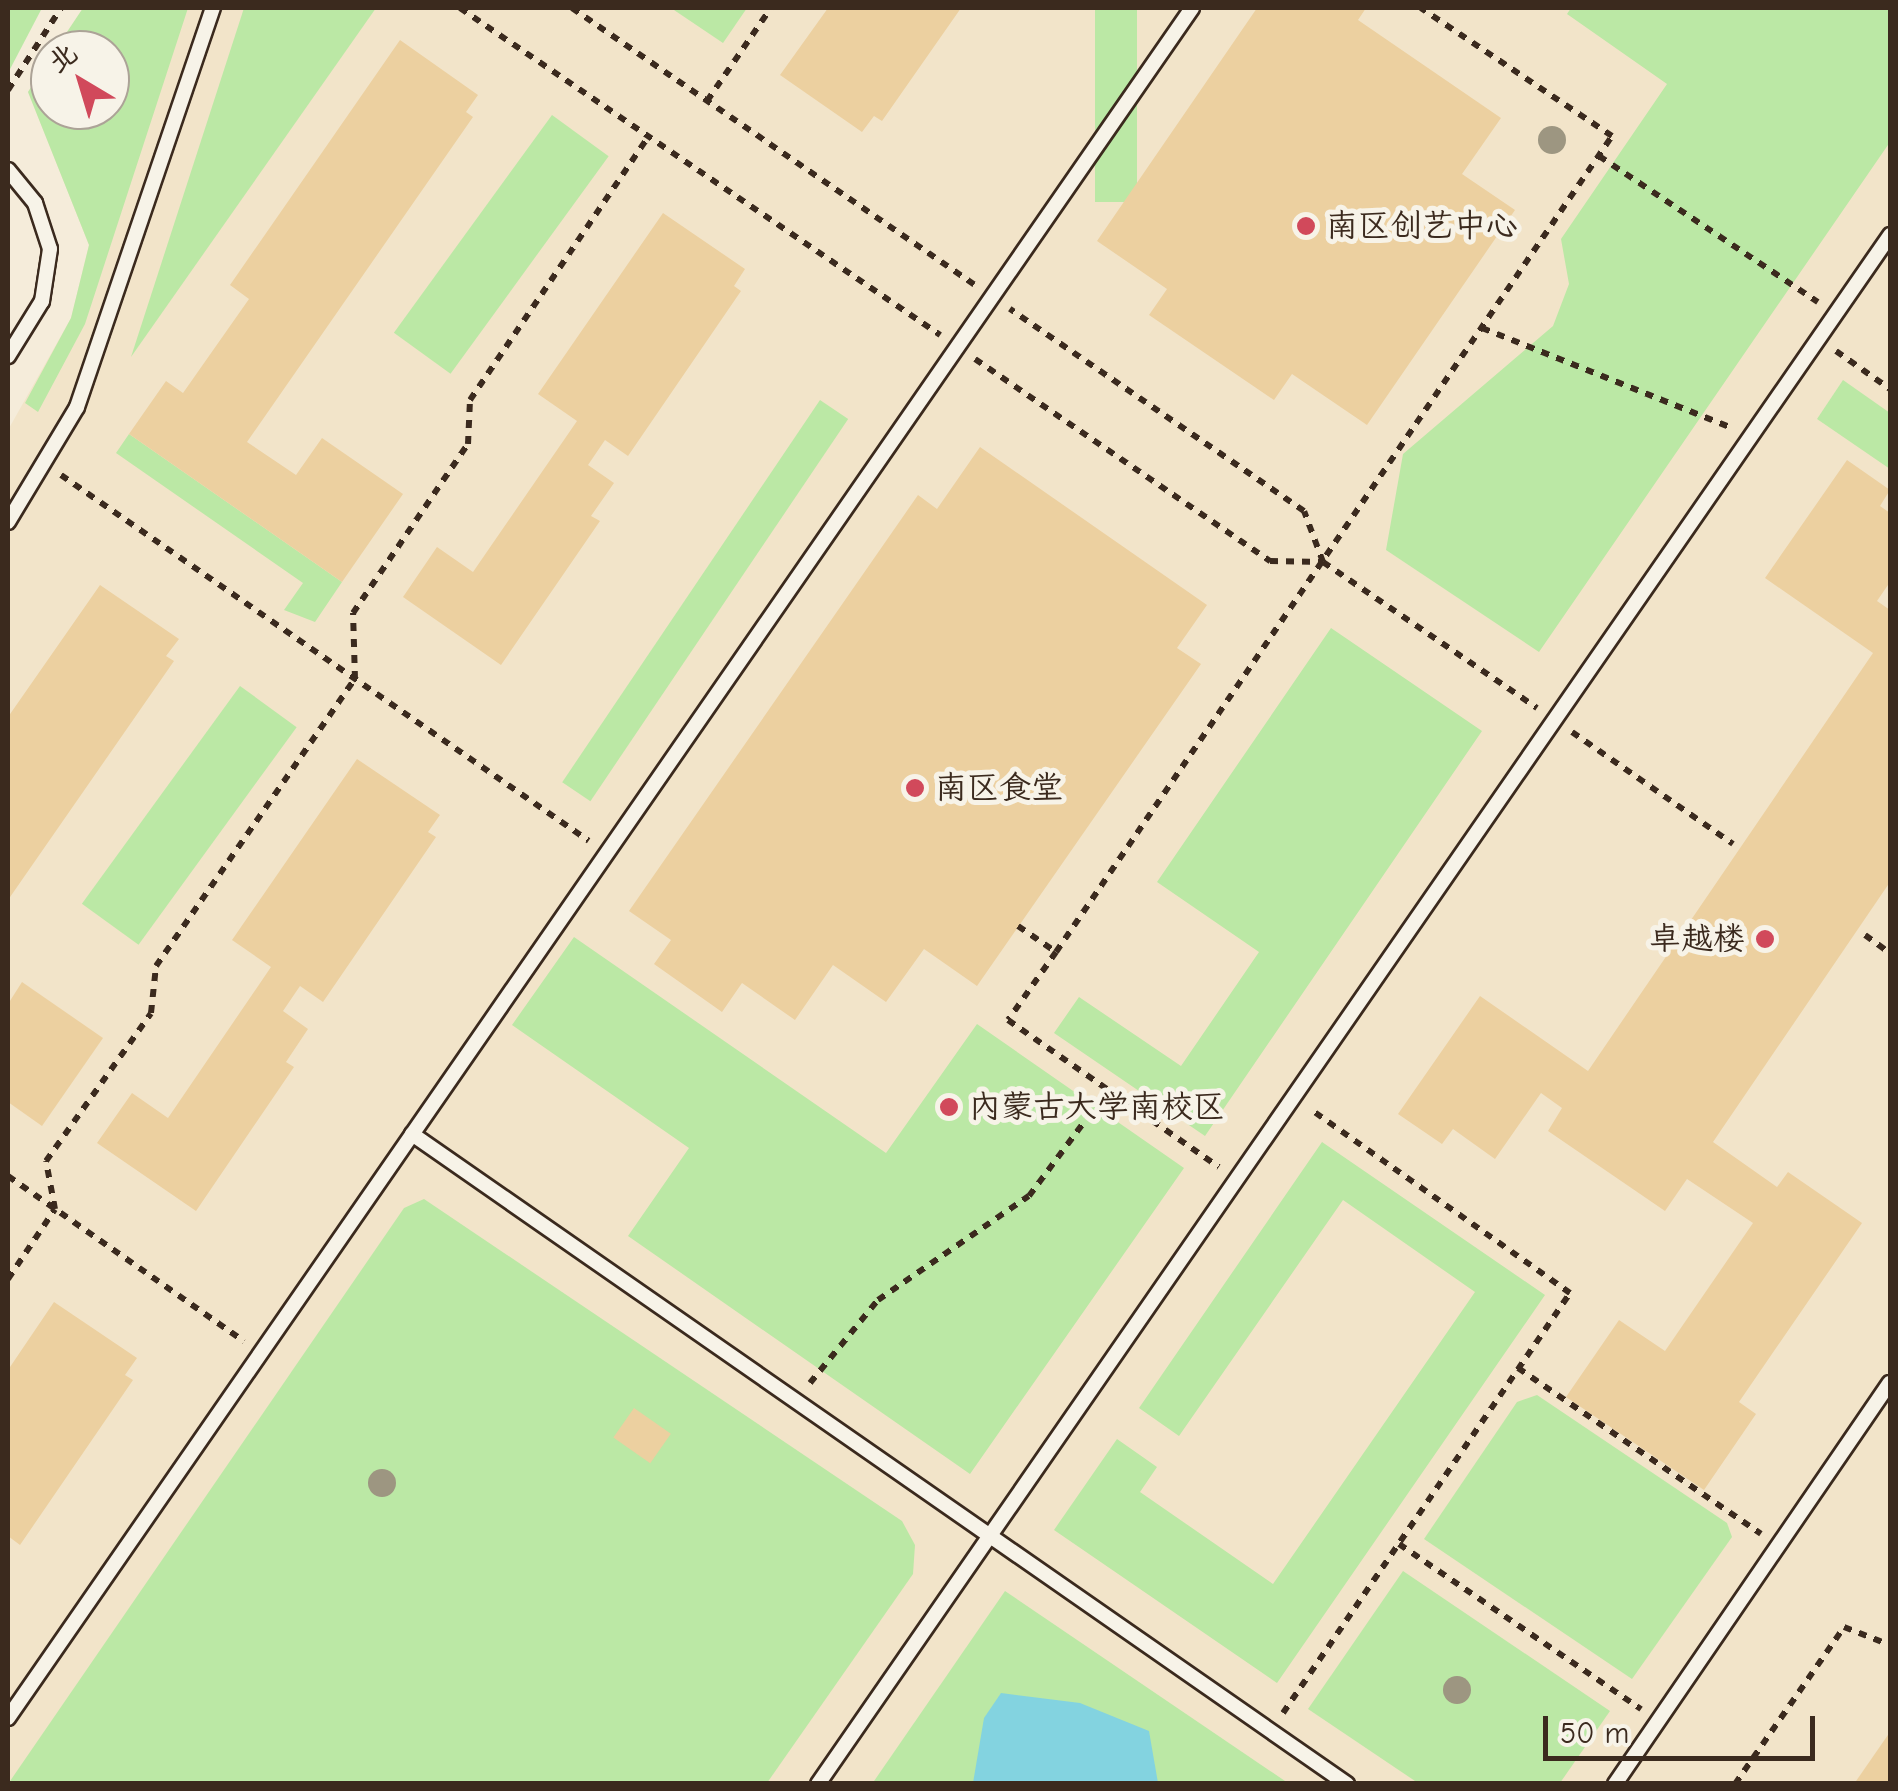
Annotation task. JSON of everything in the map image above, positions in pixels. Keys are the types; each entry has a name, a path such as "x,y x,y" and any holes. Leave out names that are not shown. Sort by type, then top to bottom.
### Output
{"lane":[{"path":"8,522 77,408 213,8"},
{"path":"8,1718 1192,8"},
{"path":"8,170 35,203 50,249 42,301 8,356"},
{"path":"818,1784 1890,235"},
{"path":"412,1134 1347,1784"},
{"path":"1615,1784 1890,1383"}],"path":[{"path":"8,90 61,8"},
{"path":"460,8 1270,560 1323,562 1733,844"},
{"path":"572,8 1304,511 1323,562"},
{"path":"708,100 771,8"},
{"path":"1236,1180 1008,1020 1612,136 1422,8"},
{"path":"8,1279 55,1209 46,1161 151,1013 156,966 355,679 353,613 468,444 470,400 649,136"},
{"path":"1599,156 1836,314"},
{"path":"1482,328 1752,436"},
{"path":"1818,339 1890,389"},
{"path":"44,462 606,853"},
{"path":"1018,926 1056,952"},
{"path":"1864,935 1890,953"},
{"path":"798,1402 878,1300 1029,1196 1108,1090"},
{"path":"1271,1731 1570,1293 1294,1098"},
{"path":"8,1176 260,1353"},
{"path":"1518,1368 1778,1546"},
{"path":"1399,1544 1658,1721"},
{"path":"1735,1784 1844,1627 1890,1645"}],"shaded area":[{"name":"内蒙古大学南校区","path":"83,8 1890,8 1890,1783 8,1783 8,430 71,318 89,245 43,130 130,130 130,30 68,30"}],"green space":[{"path":"8,8 42,8 30,30 8,73"},
{"path":"83,8 188,8 85,324 38,412 25,403 71,318 89,245 43,130 130,130 130,30 68,30"},
{"path":"244,8 376,8 131,357"},
{"path":"671,8 747,8 723,43"},
{"path":"1095,8 1137,8 1137,202 1095,202"},
{"path":"1571,8 1890,8 1890,142 1539,652 1386,550 1403,454 1553,326 1569,284 1561,239 1667,84 1567,14"},
{"path":"552,115 609,156 451,374 394,333"},
{"path":"1843,380 1890,413 1890,469 1817,419"},
{"path":"820,400 848,419 590,801 562,782"},
{"path":"129,434 342,582 315,622 284,610 303,583 116,453"},
{"path":"1331,628 1482,731 1205,1136 1054,1033 1079,997 1181,1066 1259,952 1157,882"},
{"path":"240,686 297,727 139,945 82,904"},
{"path":"574,937 886,1153 977,1024 1184,1168 970,1474 628,1236 689,1148 512,1025"},
{"path":"1322,1142 1545,1295 1277,1683 1054,1530 1117,1439 1157,1467 1140,1492 1273,1584 1475,1292 1343,1200 1179,1436 1139,1408"},
{"path":"424,1199 902,1521 915,1545 913,1574 767,1783 8,1784 404,1208"},
{"path":"1537,1395 1727,1523 1732,1537 1632,1679 1424,1539 1517,1402"},
{"path":"1403,1571 1610,1711 1560,1783 1418,1783 1308,1709"},
{"path":"1005,1591 1288,1783 872,1784"}],"water":[{"path":"1001,1693 1080,1703 1149,1731 1158,1783 973,1783 984,1718"}],"building":[{"path":"828,8 961,8 882,121 874,116 862,132 780,75"},
{"name":"南区创艺中心","path":"1257,8 1366,8 1358,20 1501,118 1462,174 1515,210 1367,425 1292,374 1274,400 1149,315 1167,289 1097,241"},
{"path":"400,40 478,95 466,112 473,117 247,442 296,475 322,438 403,494 342,582 129,434 166,381 183,393 249,299 230,285"},
{"path":"663,213 745,269 734,286 741,291 628,456 605,440 588,465 614,483 591,516 600,521 501,665 403,597 437,547 473,572 577,421 538,394"},
{"name":"南区食堂","path":"980,447 1207,605 1177,648 1201,664 977,986 924,949 886,1002 833,965 795,1020 742,983 722,1012 654,964 671,940 629,911 918,495 937,509"},
{"name":"卓越楼","path":"1847,460 1890,490 1880,506 1890,513 1890,582 1877,601 1890,610 1890,882 1713,1142 1777,1187 1788,1172 1862,1223 1739,1402 1756,1414 1704,1490 1566,1397 1619,1320 1665,1351 1753,1223 1687,1179 1665,1211 1548,1131 1562,1108 1541,1093 1495,1159 1453,1129 1442,1144 1398,1114 1480,996 1588,1071 1873,653 1765,578"},
{"path":"100,585 179,639 166,656 174,661 8,900 8,717"},
{"path":"357,759 440,815 428,832 436,837 323,1002 300,986 283,1011 308,1029 286,1062 294,1067 196,1211 97,1143 132,1093 168,1118 271,967 232,940"},
{"path":"22,982 103,1038 42,1126 8,1102 8,1004"},
{"path":"54,1302 137,1358 125,1375 133,1380 20,1545 8,1536 8,1370"},
{"path":"634,1408 671,1434 650,1463 613,1437"},
{"path":"1890,1732 1890,1784 1854,1784"}],"place":[{"name":"南区创艺中心","path":"1306,226"},
{"name":"南区食堂","path":"915,788"},
{"name":"卓越楼","path":"1765,939"},
{"name":"内蒙古大学南校区","path":"949,1107"}]}
